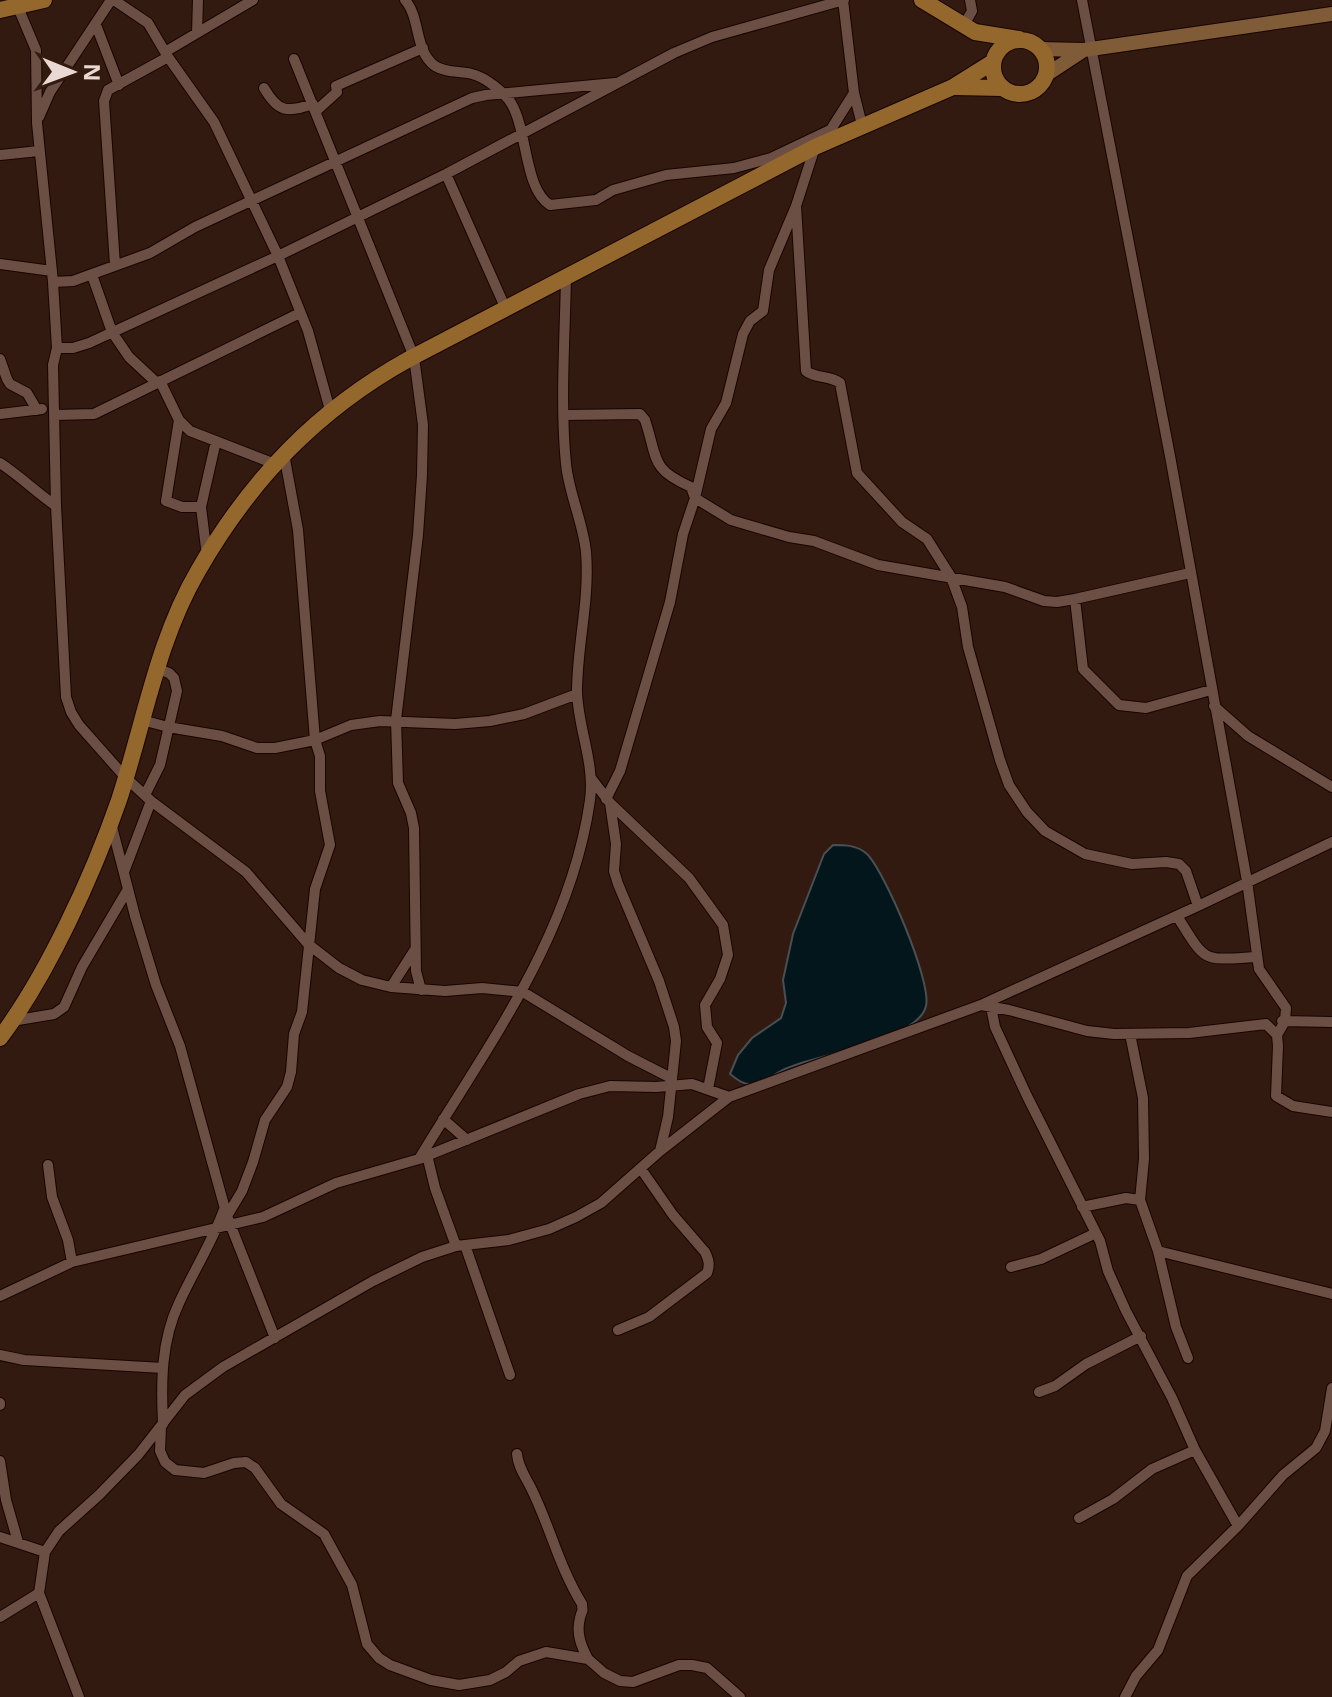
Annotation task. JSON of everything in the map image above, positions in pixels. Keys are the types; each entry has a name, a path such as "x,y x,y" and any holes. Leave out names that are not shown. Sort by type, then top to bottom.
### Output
{"main road":[{"path":"8,8 44,0"},
{"path":"922,0 970,29 1022,40 1040,49 1088,49 1332,14"},
{"path":"970,29 994,59 993,71 1002,88"},
{"path":"0,1038 42,969 82,890 125,777 174,623 197,572 240,508 279,458 330,410 373,379 823,140 953,87 994,59 1006,44 1022,40"},
{"path":"1040,49 1046,61 1046,75"},
{"path":"953,87 1002,88 1022,94 1033,91 1046,75 1088,49"}],"street":[{"path":"37,123 50,92 112,0 133,15 143,18 214,122 278,256 308,331 330,410"},
{"path":"197,33 198,0"},
{"path":"115,265 104,101 108,90 253,0"},
{"path":"405,0 414,14 423,48 436,67 478,76 512,104 523,134 536,193 550,205 596,200 613,190 666,175 734,168 823,140"},
{"path":"57,348 73,348 112,332 278,256 446,174 674,53 712,37 844,0 854,93 862,125"},
{"path":"970,0 970,29"},
{"path":"1082,0 1088,49 1166,435 1247,881 1259,969 1286,1008 1285,1021 1277,1035 1276,1096 1293,1106 1332,1112"},
{"path":"8,8 36,50 37,123 57,348 53,365 56,506 66,697 79,725 125,777 246,872 308,944 339,968 362,980 391,987 421,990 482,988 523,992 671,1082"},
{"path":"96,25 119,85"},
{"path":"264,88 274,105 286,109 314,107 337,92 336,86 423,48"},
{"path":"294,59 414,357 423,425 422,475 396,720 398,783 414,828 415,949 421,990"},
{"path":"0,264 73,281 150,253 454,106 486,95 621,82"},
{"path":"660,1151 668,1112 676,1041 674,1027 659,981 614,871 616,844 608,801 643,697 670,602 683,534 711,429 726,403 743,334 750,321 763,311 769,270 823,140 854,93"},
{"path":"0,155 39,151"},
{"path":"446,174 505,307"},
{"path":"796,206 806,371 840,383 857,473 902,522 927,539 951,577 962,607 968,647 1009,785 1027,812 1045,831 1085,854 1132,864 1179,864 1186,871 1198,906"},
{"path":"92,275 112,332 129,357 159,382 179,420 190,431 279,458 298,530 315,740 320,756 320,791 330,845 315,889 306,992 294,1034 287,1087 265,1120 242,1191 217,1230 178,1305 163,1368 160,1451 165,1462 175,1470 204,1473 246,1462 255,1468 281,1504 324,1534 352,1585 367,1644 390,1665 431,1680 459,1685 490,1680 519,1661 546,1652 588,1659"},
{"path":"510,1375 461,1245 423,1157 443,1119 523,992 546,948 576,859 590,799 591,778 577,694 586,608 586,552 566,464 566,276"},
{"path":"0,414 37,410 94,414 300,313"},
{"path":"0,359 10,384 27,393 37,410"},
{"path":"565,415 640,414 645,420 658,466 674,480 691,487 695,498 731,520 814,541 878,565 1005,587 1044,601 1057,602 1190,573"},
{"path":"179,420 166,501 182,507 201,507"},
{"path":"207,557 201,507 216,441"},
{"path":"0,463 56,506"},
{"path":"1075,599 1083,669 1119,705 1132,709 1146,708 1211,690"},
{"path":"124,872 160,765 177,684 169,673 158,669"},
{"path":"142,720 222,736 257,748 275,748 315,740 351,725 396,720 455,724 490,721 524,714 577,694"},
{"path":"1214,706 1248,736 1332,787"},
{"path":"591,778 608,801 689,878 723,925 728,955 720,979 705,1005 707,1027 717,1043 708,1089"},
{"path":"110,820 156,985 180,1046 228,1216 275,1338"},
{"path":"79,1697 39,1593 45,1552 59,1531 99,1495 162,1426 185,1395 223,1367 373,1281 422,1257 461,1245 509,1240 563,1223 601,1203 660,1151 729,1097 986,1006 1332,842"},
{"path":"12,1021 54,1014 64,1007 82,967 128,889"},
{"path":"1177,916 1204,956 1214,959 1257,957"},
{"path":"391,987 415,949"},
{"path":"986,1006 1087,1031 1130,1034 1189,1033 1285,1021 1332,1022"},
{"path":"986,1006 1096,1233 1108,1271 1195,1450 1238,1526"},
{"path":"1266,1024 1277,1035"},
{"path":"1130,1034 1143,1098 1144,1159 1140,1200 1158,1251 1176,1327 1188,1358"},
{"path":"228,1216 263,1217 336,1183 423,1157 579,1094 610,1086 656,1087 671,1082 692,1084 729,1097"},
{"path":"656,1087 674,1126 685,1132"},
{"path":"443,1119 467,1140"},
{"path":"48,1165 52,1197 68,1240 72,1262"},
{"path":"618,1330 649,1317 707,1273 709,1267 705,1252 673,1215 641,1169"},
{"path":"1082,1207 1126,1198 1140,1200"},
{"path":"0,1296 72,1262 217,1230 228,1216"},
{"path":"1011,1267 1041,1259 1096,1233"},
{"path":"1158,1251 1332,1294"},
{"path":"1039,1392 1055,1386 1086,1364 1141,1336"},
{"path":"0,1355 24,1360 163,1368"},
{"path":"1125,1697 1136,1676 1158,1650 1187,1576 1238,1526 1283,1475 1316,1448 1328,1432 1332,1388"},
{"path":"1079,1518 1113,1499 1152,1469 1195,1450"},
{"path":"517,1454 521,1473 582,1604 579,1642 588,1659 604,1673 620,1681 633,1682 679,1665 707,1668 740,1697"},
{"path":"0,1461 6,1500 18,1542"},
{"path":"0,1537 45,1552"},
{"path":"0,1617 39,1593"}],"shaded area":[{"path":"833,845 846,845 867,854 885,882 915,952 926,993 926,1006 919,1018 886,1038 799,1064 761,1082 743,1083 730,1074 738,1055 752,1038 781,1018 786,1003 783,980 793,934 824,854"}]}
